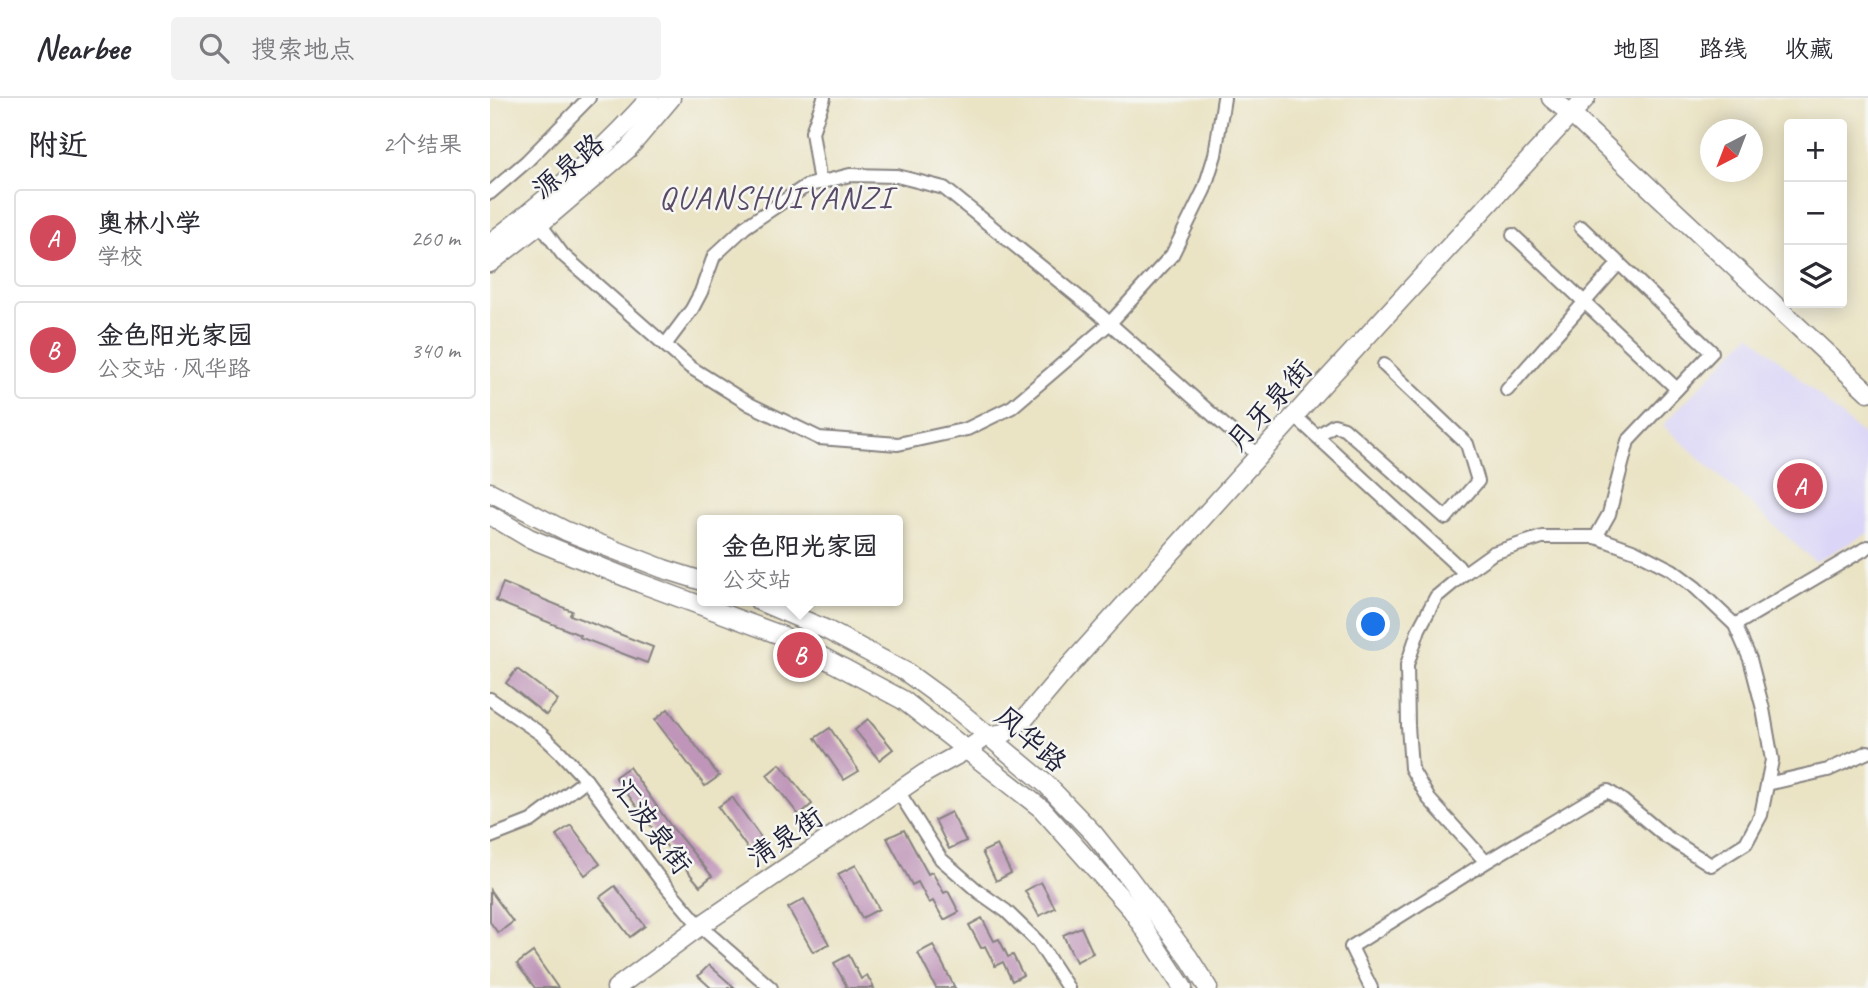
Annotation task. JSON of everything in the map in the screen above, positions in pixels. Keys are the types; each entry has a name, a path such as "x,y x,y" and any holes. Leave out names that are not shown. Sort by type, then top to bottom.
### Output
{"street":[{"path":"490,193 527,161 589,98"},
{"name":"源泉路","path":"490,243 580,169 617,135 650,98"},
{"name":"源泉路","path":"490,263 628,149 671,98"},
{"path":"820,183 812,132 824,98"},
{"path":"540,224 563,255 664,345 690,367 737,396 819,438 898,444 967,429 1012,407 1110,323 1172,255 1204,190 1215,155 1224,98"},
{"path":"1551,98 1868,392"},
{"name":"月牙泉街","path":"987,736 1005,733 1026,717 1295,416 1586,98"},
{"path":"490,175 502,183"},
{"path":"664,345 692,309 714,256 745,228 806,186 850,176 897,176 944,188 1110,323 1259,456"},
{"path":"1581,227 1712,352 1628,441 1609,514 1596,537"},
{"path":"1513,235 1677,389"},
{"path":"1507,390 1619,263"},
{"path":"1317,436 1334,425 1344,428 1446,518 1478,481 1467,444 1384,365"},
{"path":"1295,416 1465,573"},
{"path":"490,492 566,531 697,579"},
{"path":"490,515 529,538 697,604"},
{"path":"1371,988 1351,947 1486,862 1608,791 1665,836 1711,865 1746,843 1761,815 1772,760 1751,659 1734,625 1696,588 1672,570 1635,551 1596,537 1542,537 1493,553 1436,597 1419,629 1407,665 1411,768 1429,799 1486,862"},
{"path":"1734,625 1868,547"},
{"path":"702,606 783,636 903,700 968,750 1042,809 1132,910 1183,988"},
{"name":"风华路","path":"771,606 827,630 906,673 954,707 1047,786 1094,834 1209,988"},
{"name":"汇波泉街","path":"490,699 541,734 586,780 659,878 701,926 771,988"},
{"name":"清泉街","path":"616,988 701,926 925,773 968,750 987,736"},
{"path":"1767,784 1828,771 1868,752"},
{"path":"490,837 531,821 586,780"},
{"path":"898,792 941,859 1006,911 1038,942 1068,988"},
{"path":"1078,849 1082,837 1094,834"}],"shaded area":[{"path":"1750,334 1868,440 1868,533 1815,562 1663,425"}],"building":[{"path":"503,583 572,611 570,615 653,647 647,663 496,601"},
{"path":"517,669 558,700 546,715 506,683"},
{"path":"668,709 719,776 705,786 655,720"},
{"path":"868,719 893,749 879,760 855,730"},
{"path":"830,728 859,771 844,780 815,738"},
{"path":"780,764 812,804 799,815 767,775"},
{"path":"629,767 670,825 712,876 700,886 659,837 615,777"},
{"path":"732,797 762,839 748,849 718,807"},
{"path":"951,812 966,841 949,849 935,820"},
{"path":"571,825 600,864 585,875 556,835"},
{"path":"904,830 928,874 932,872 944,893 948,891 959,912 944,920 933,901 929,903 918,882 912,885 887,838"},
{"path":"997,845 1011,873 996,881 982,852"},
{"path":"856,865 879,909 862,918 838,874"},
{"path":"1041,882 1055,908 1039,916 1025,891"},
{"path":"615,886 645,926 630,937 600,897"},
{"path":"490,890 513,922 498,933 490,922"},
{"path":"804,899 829,944 813,952 788,908"},
{"path":"982,918 994,941 999,939 1008,957 1013,955 1023,975 1012,981 1003,962 995,966 985,946 981,948 969,925"},
{"path":"1081,927 1093,953 1076,962 1063,935"},
{"path":"933,945 955,988 936,988 918,953"},
{"path":"533,952 558,988 535,988 517,964"},
{"path":"849,955 861,979 867,975 874,988 844,988 847,987 834,963"},
{"path":"709,965 735,988 711,988 698,976"}],"place":[{"name":"奥林小学","path":"1800,486"},
{"name":"金色阳光家园","path":"800,655"}],"district":[{"name":"QUANSHUIYANZI","path":"776,197"}]}
